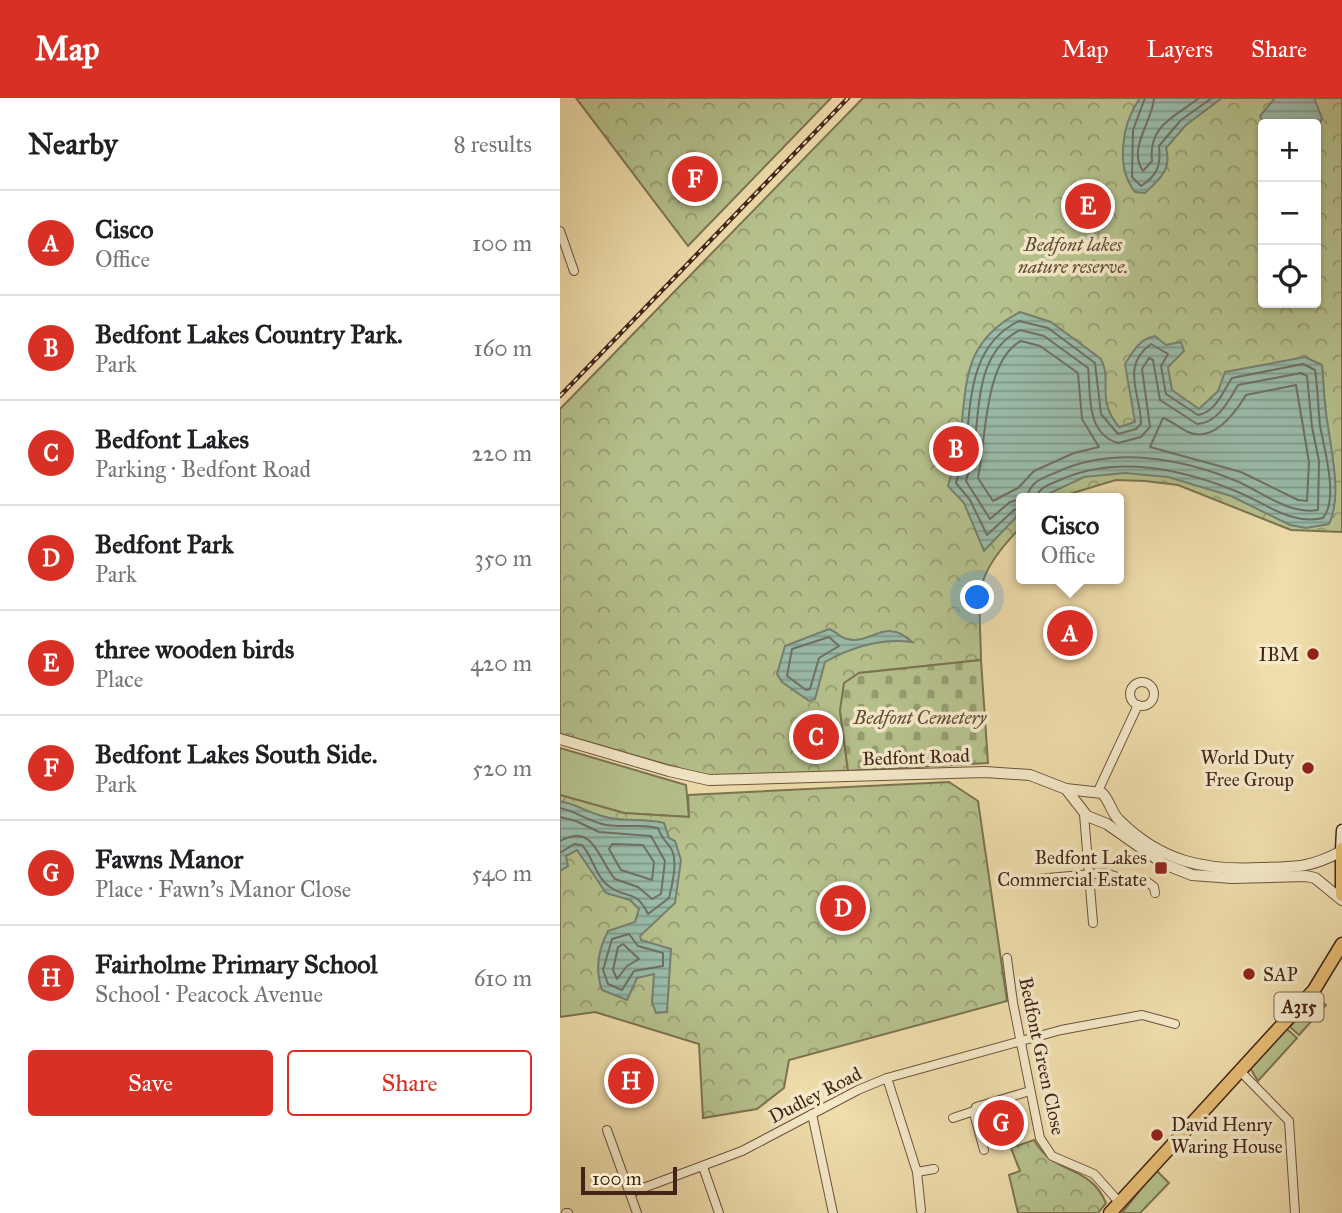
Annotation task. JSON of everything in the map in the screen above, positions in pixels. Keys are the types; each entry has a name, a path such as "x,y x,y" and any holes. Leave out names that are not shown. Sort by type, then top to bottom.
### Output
{"main road":[{"path":"1342,830 1342,895"},
{"name":"A315","path":"1110,1213 1314,990 1342,944"}],"street":[{"path":"560,231 574,271"},
{"path":"1093,923 1081,802 1093,792 1139,705"},
{"name":"Bedfont Road","path":"560,739 709,780 985,772 1040,777 1066,789 1093,792"},
{"path":"1066,789 1083,812 1164,864 1192,874 1231,878 1306,876 1315,878 1342,900"},
{"path":"1093,792 1105,796 1120,821 1144,841 1171,857 1205,868 1310,866 1341,850"},
{"path":"1086,834 1096,818 1104,815 1109,806"},
{"path":"1002,882 1105,873 1130,881 1146,881 1151,883 1155,893"},
{"name":"Bedfont Green Close","path":"1007,958 1030,1091 1045,1149 1063,1162 1094,1174 1120,1203"},
{"name":"Dudley Road","path":"630,1193 742,1151 887,1078 1020,1039 1142,1015 1175,1024"},
{"path":"1240,1070 1289,1121 1295,1213"},
{"path":"887,1078 917,1172 920,1212"},
{"path":"953,1118 974,1111 979,1105 1030,1091"},
{"path":"974,1111 984,1150"},
{"path":"812,1114 833,1213"},
{"path":"607,1130 637,1213"},
{"path":"703,1167 719,1213"},
{"path":"917,1172 934,1169"}],"green space":[{"path":"576,98 831,98 688,246"},
{"name":"Bedfont lakes nature reserve.","path":"863,98 1342,98 1342,532 1291,530 1178,485 1145,481 1116,480 1073,493 1016,493 1016,533 993,560 982,588 981,660 859,673 840,710 848,771 713,778 560,734 560,409"},
{"name":"Bedfont Cemetery","path":"981,660 988,763 848,771 840,710 844,683 859,673"},
{"path":"560,748 686,785 689,817 624,813 560,795"},
{"path":"949,782 978,801 1007,1001 789,1060 784,1088 757,1109 703,1118 699,1044 595,1012 560,1017 560,795 624,813 689,817 688,795"},
{"path":"1316,997 1326,1005 1299,1035 1290,1027"},
{"path":"1287,1029 1297,1038 1258,1081 1250,1068"},
{"path":"1034,1140 1052,1160 1091,1181 1099,1190 1106,1203 1098,1213 1018,1213 1009,1175 1020,1171 1011,1148"},
{"path":"1156,1170 1169,1183 1140,1213 1122,1213"}],"water":[{"path":"1140,98 1222,98 1186,125 1166,148 1166,168 1145,193 1135,192 1129,182 1123,158 1125,132"},
{"path":"1275,98 1314,98 1322,118 1321,121 1261,119 1260,116"},
{"path":"1020,312 1051,322 1101,359 1106,375 1108,407 1119,427 1135,422 1125,364 1137,347 1155,336 1166,345 1181,342 1184,351 1168,367 1172,390 1199,409 1218,391 1225,372 1305,357 1322,365 1334,463 1335,502 1329,524 1306,528 1290,525 1231,496 1168,477 1125,473 1084,477 1050,493 1016,493 1016,517 984,551 964,503 948,486 958,449 969,371 985,339 999,325"},
{"path":"829,629 853,640 894,631 912,642 889,641 867,645 825,662 815,699 809,701 782,682 777,674 785,646"},
{"path":"560,801 610,818 664,823 669,838 675,841 681,860 675,903 640,936 641,940 671,949 667,1012 656,1013 652,1002 654,974 637,978 627,1000 602,990 598,968 608,931 635,922 639,909 630,900 606,893 577,850 566,856 568,866 560,871"}],"railway":[{"path":"560,396 848,98"}],"place":[{"name":"Bedfont Lakes South Side.","path":"695,179"},
{"name":"three wooden birds","path":"1088,206"},
{"name":"Bedfont Lakes Country Park.","path":"956,449"},
{"name":"Cisco","path":"1070,633"},
{"name":"IBM","path":"1313,654"},
{"name":"Bedfont Lakes","path":"816,737"},
{"name":"World Duty Free Group","path":"1308,768"},
{"name":"Bedfont Lakes Commercial Estate","path":"1161,868"},
{"name":"Bedfont Park","path":"843,908"},
{"name":"SAP","path":"1249,974"},
{"name":"Fairholme Primary School","path":"631,1081"},
{"name":"Fawns Manor","path":"1001,1123"},
{"name":"David Henry Waring House","path":"1157,1135"}]}
